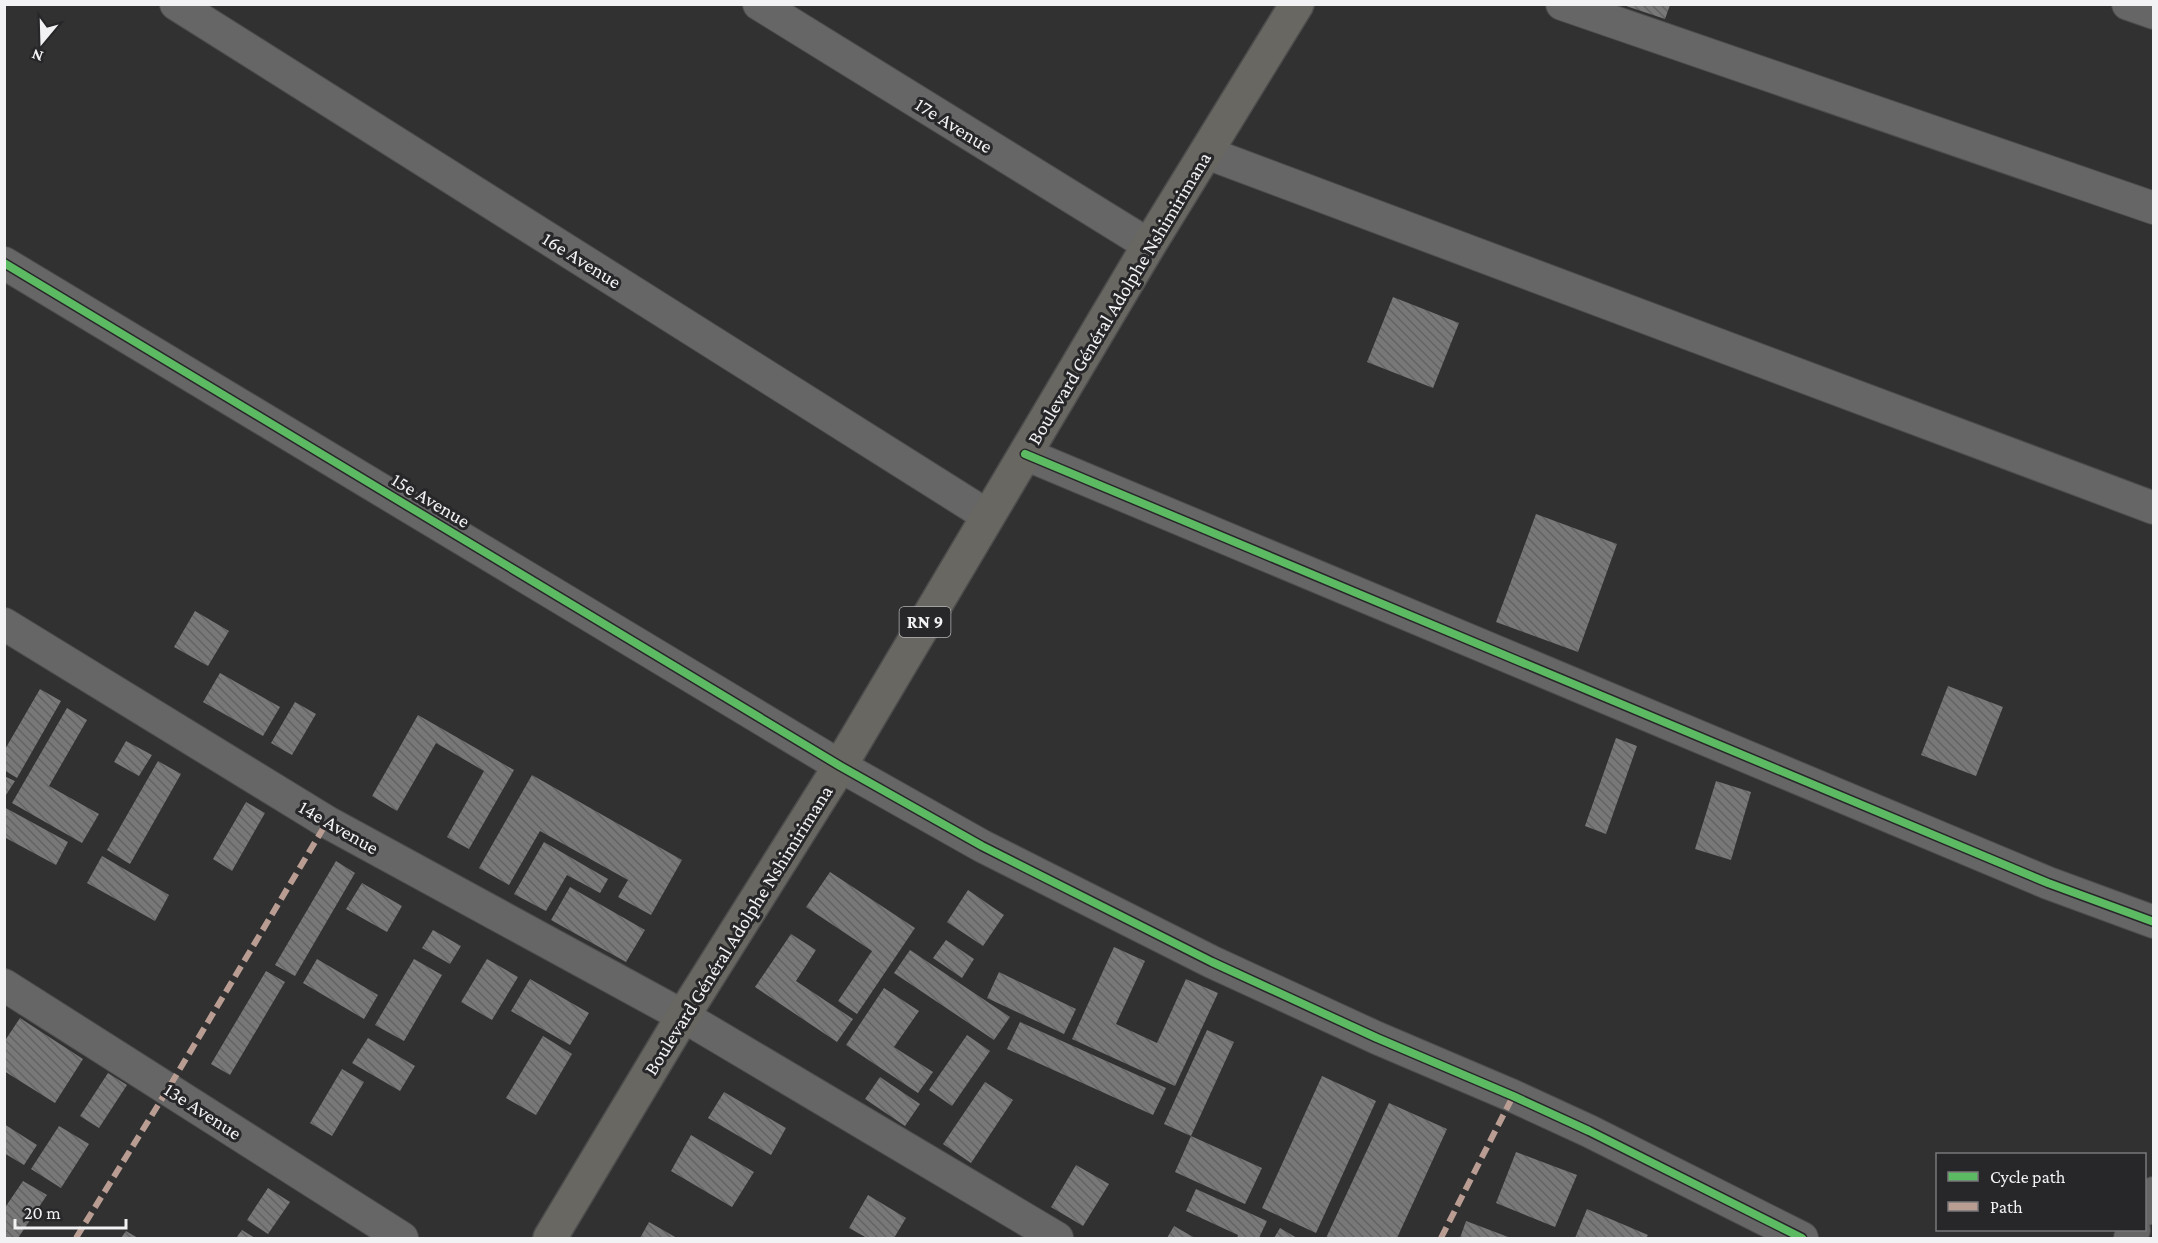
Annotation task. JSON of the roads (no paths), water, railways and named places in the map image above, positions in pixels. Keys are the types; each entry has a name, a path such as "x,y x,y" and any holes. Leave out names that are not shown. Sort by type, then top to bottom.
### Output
{"main road":[{"name":"Boulevard Général Adolphe Nshimirimana","path":"550,1239 683,1016 840,766 1149,245 1297,4"}],"street":[{"name":"16e Avenue","path":"176,4 988,516"},
{"name":"17e Avenue","path":"759,4 1149,245"},
{"path":"1562,4 2154,208"},
{"path":"2128,4 2154,13"},
{"path":"1207,153 2154,508"},
{"name":"15e Avenue","path":"4,263 840,766 982,846 1212,962 1377,1038 1580,1127 1802,1239"},
{"path":"1025,454 2037,879 2154,922"},
{"name":"14e Avenue","path":"4,624 327,822 683,1016 1057,1239"},
{"name":"13e Avenue","path":"4,985 402,1239"},
{"path":"2146,1208 2154,1193"}]}
